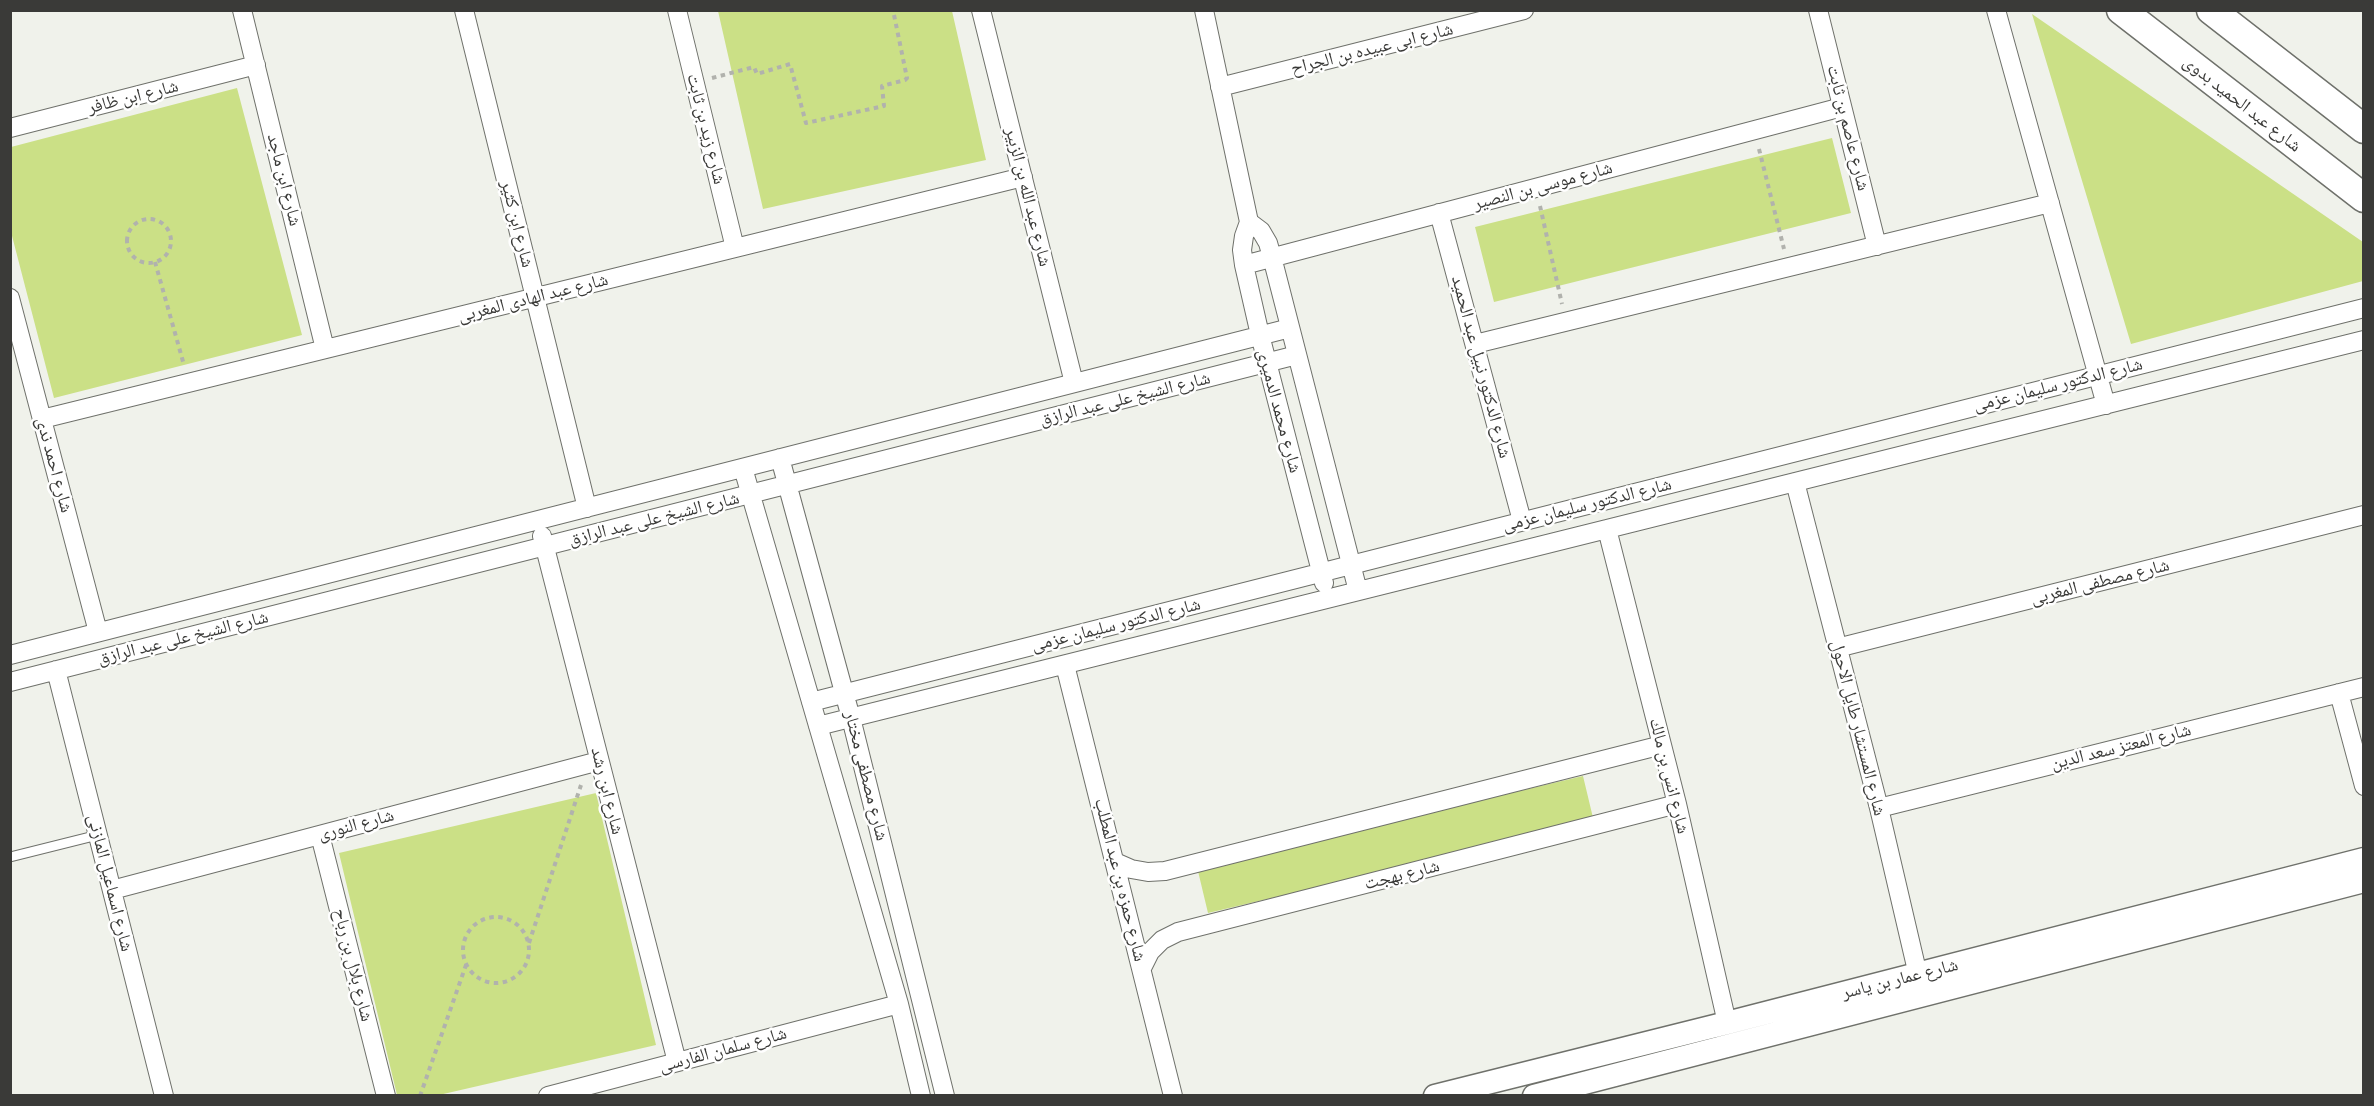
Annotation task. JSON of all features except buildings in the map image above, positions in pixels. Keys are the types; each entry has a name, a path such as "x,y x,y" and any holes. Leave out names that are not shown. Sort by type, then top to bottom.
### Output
{"main road":[{"name":"شارع عبد الحميد بدوى","path":"2121,10 2364,198"},
{"path":"2211,10 2360,124"}],"street":[{"name":"شارع ابن ماجد","path":"242,10 325,349"},
{"name":"شارع ابن كثير","path":"464,10 587,508"},
{"name":"شارع زيد بن ثابت","path":"677,10 735,248"},
{"name":"شارع عبد الله بن الزبير","path":"981,10 1074,383"},
{"name":"شارع محمد الدميرى","path":"1204,10 1249,222 1242,250 1244,265 1328,599"},
{"name":"شارع ابى عبيده بن الجراح","path":"1220,87 1524,10"},
{"name":"شارع عاصم بن ثابت","path":"1818,10 1877,246"},
{"path":"1996,10 2106,405"},
{"name":"شارع ابن ظافر","path":"10,128 256,65"},
{"name":"شارع موسى بن النصير","path":"1244,265 1842,107"},
{"name":"شارع عبد الهادى المغربى","path":"42,419 1023,177"},
{"path":"1475,344 2050,203"},
{"name":"شارع الدكتور نبيل عبد الحميد","path":"1440,213 1522,521"},
{"name":"شارع محمد الدميرى","path":"1249,222 1261,231 1268,243 1358,591"},
{"name":"شارع احمد ندى","path":"10,298 98,632"},
{"name":"شارع الدكتور سليمان عزمى","path":"811,702 2364,308"},
{"name":"شارع الشيخ على عبد الرازق","path":"10,655 1290,328"},
{"name":"شارع الدكتور سليمان عزمى","path":"818,726 2364,340"},
{"name":"شارع الشيخ على عبد الرازق","path":"10,682 1298,355"},
{"name":"شارع مصطفى مختار","path":"780,458 845,694 945,1095"},
{"name":"شارع مصطفى مختار","path":"743,468 899,1004 921,1095"},
{"name":"شارع المستشار طايل الاحول","path":"1795,482 1879,808 1918,975"},
{"name":"شارع مصطفى المغربى","path":"1838,648 2364,515"},
{"name":"شارع ابن رشد","path":"538,520 593,762 677,1062"},
{"name":"شارع انس بن مالك","path":"1608,529 1677,804 1727,1023"},
{"name":"شارع حمزه بن عبد المطلب","path":"1065,664 1173,1095"},
{"name":"شارع اسماعيل المازنى","path":"56,670 164,1095"},
{"name":"شارع المعتز سعد الدين","path":"1879,808 2364,687"},
{"path":"2339,693 2364,786"},
{"path":"1115,862 1131,869 1148,872 1165,871 1662,745"},
{"name":"شارع النورى","path":"112,890 593,762"},
{"name":"شارع بهجت","path":"1142,968 1150,952 1162,940 1178,932 1677,804"},
{"name":"شارع بلال بن رباح","path":"320,835 386,1095"},
{"name":"شارع عمار بن ياسر","path":"1435,1095 1918,975 2364,859"},
{"name":"شارع عمار بن ياسر","path":"1534,1095 2364,881"},
{"name":"شارع سلمان الفارسى","path":"548,1095 899,1004"}],"lane":[{"path":"10,857 98,835"}],"path":[{"path":"695,83 753,67 757,74 789,64 806,123 884,105 882,86 907,78 893,10"},
{"path":"1755,130 1789,267"},
{"path":"1536,188 1566,322"},
{"path":"151,219 159,222 166,227 170,235 168,251 155,262 138,260 128,247 127,238 130,230 143,220 151,219"},
{"path":"155,262 189,383"},
{"path":"528,944 593,762"},
{"path":"420,1095 466,965 463,944 466,935 480,920 490,917 501,917 519,926 528,944 529,955 519,973 501,982 481,979 466,965"}],"green space":[{"path":"718,11 952,11 986,160 763,209"},
{"path":"2032,14 2363,242 2363,281 2131,344"},
{"path":"237,88 302,335 54,398 11,232 11,147"},
{"path":"1832,138 1851,213 1494,302 1475,227"},
{"path":"1583,776 1594,822 1208,913 1197,867"},
{"path":"596,793 656,1045 439,1095 397,1095 339,853"}]}
